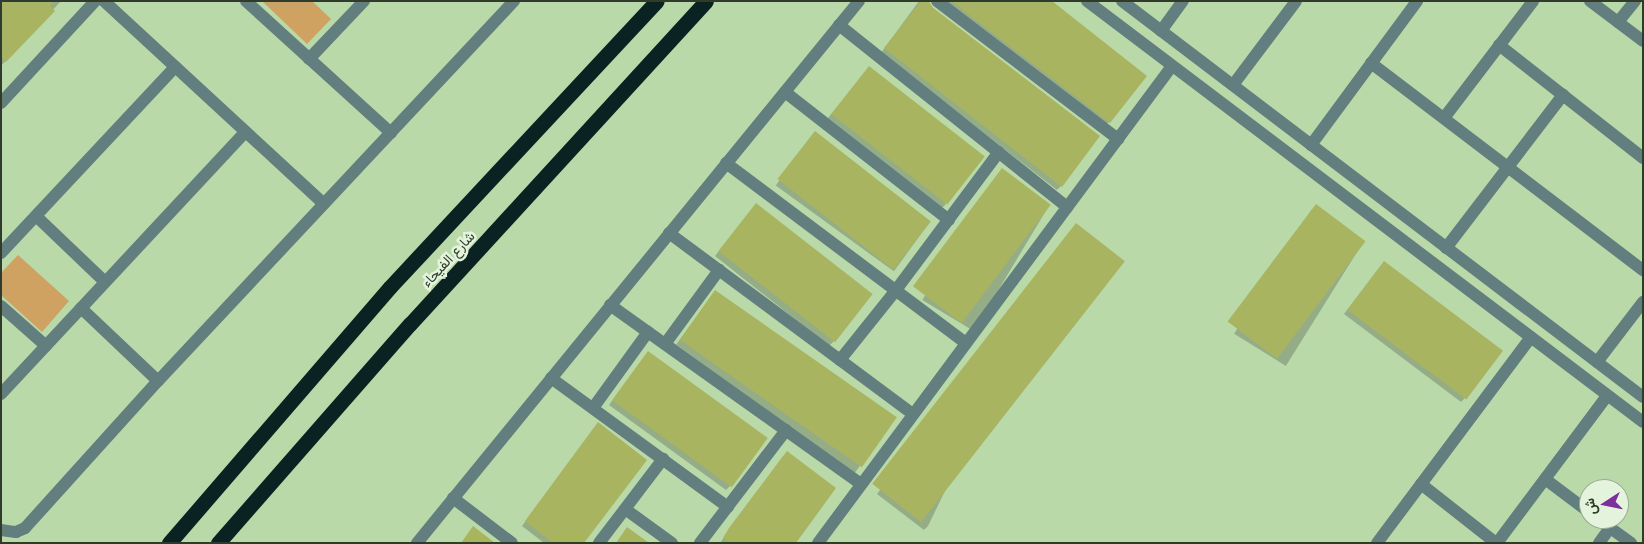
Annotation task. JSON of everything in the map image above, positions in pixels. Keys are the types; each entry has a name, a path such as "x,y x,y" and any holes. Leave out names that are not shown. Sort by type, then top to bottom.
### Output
{"highway":[{"name":"شارع الفيحاء","path":"169,543 390,287 657,1"},
{"name":"شارع الفيحاء","path":"218,543 410,324 706,1"}],"street":[{"path":"1,103 95,1"},
{"path":"104,1 324,204"},
{"path":"246,1 391,133"},
{"path":"309,59 364,1"},
{"path":"1,530 10,533 25,528 158,381 514,1"},
{"path":"416,543 858,1"},
{"path":"937,1 1118,139"},
{"path":"1087,1 1643,422"},
{"path":"1122,1 1643,397"},
{"path":"1161,31 1183,1"},
{"path":"1233,85 1296,1"},
{"path":"1311,145 1417,1"},
{"path":"1444,118 1533,1"},
{"path":"1590,1 1643,41"},
{"path":"1618,22 1635,1"},
{"path":"839,25 1067,207"},
{"path":"1499,46 1643,158"},
{"path":"1371,63 1643,270"},
{"path":"818,543 1172,66"},
{"path":"1,253 6,239 36,216 175,67"},
{"path":"785,92 948,220"},
{"path":"1446,248 1563,95"},
{"path":"1,394 245,132"},
{"path":"840,360 896,290 999,152"},
{"path":"726,164 966,343"},
{"path":"36,216 106,282"},
{"path":"669,233 913,414"},
{"path":"665,344 719,270"},
{"path":"1597,362 1643,302"},
{"path":"610,305 861,484"},
{"path":"1,306 46,346"},
{"path":"81,308 158,381"},
{"path":"592,408 648,332"},
{"path":"1377,543 1531,338"},
{"path":"551,378 728,507"},
{"path":"1421,484 1496,543 1608,396"},
{"path":"700,543 786,430"},
{"path":"599,543 663,459"},
{"path":"1545,479 1579,504"},
{"path":"453,498 512,543"},
{"path":"625,509 672,543"},
{"path":"1599,543 1609,529"},
{"path":"1611,529 1631,543"}],"shaded area":[{"path":"262,1 312,1 331,19 307,44"},
{"path":"18,255 69,301 42,332 1,295 1,273"}],"building":[{"path":"1,1 54,1 50,6 55,11 6,62 1,57"},
{"path":"921,1 929,1 932,7 1100,136 1062,187 884,48"},
{"path":"951,1 1052,1 1147,76 1110,123"},
{"path":"869,66 985,157 947,205 831,114"},
{"path":"815,131 931,222 893,270 777,179"},
{"path":"1002,168 1051,205 962,323 913,286"},
{"path":"756,203 873,294 835,342 718,251"},
{"path":"1316,204 1366,241 1277,359 1228,321"},
{"path":"1076,223 1125,261 921,522 872,484"},
{"path":"1384,261 1503,351 1466,399 1347,310"},
{"path":"715,290 897,417 862,467 680,340"},
{"path":"648,351 768,438 732,487 612,400"},
{"path":"598,422 647,460 584,543 553,543 525,521"},
{"path":"787,451 836,488 796,543 729,543 723,538 729,528"},
{"path":"473,526 495,543 461,543"},
{"path":"627,527 649,543 616,543"}]}
